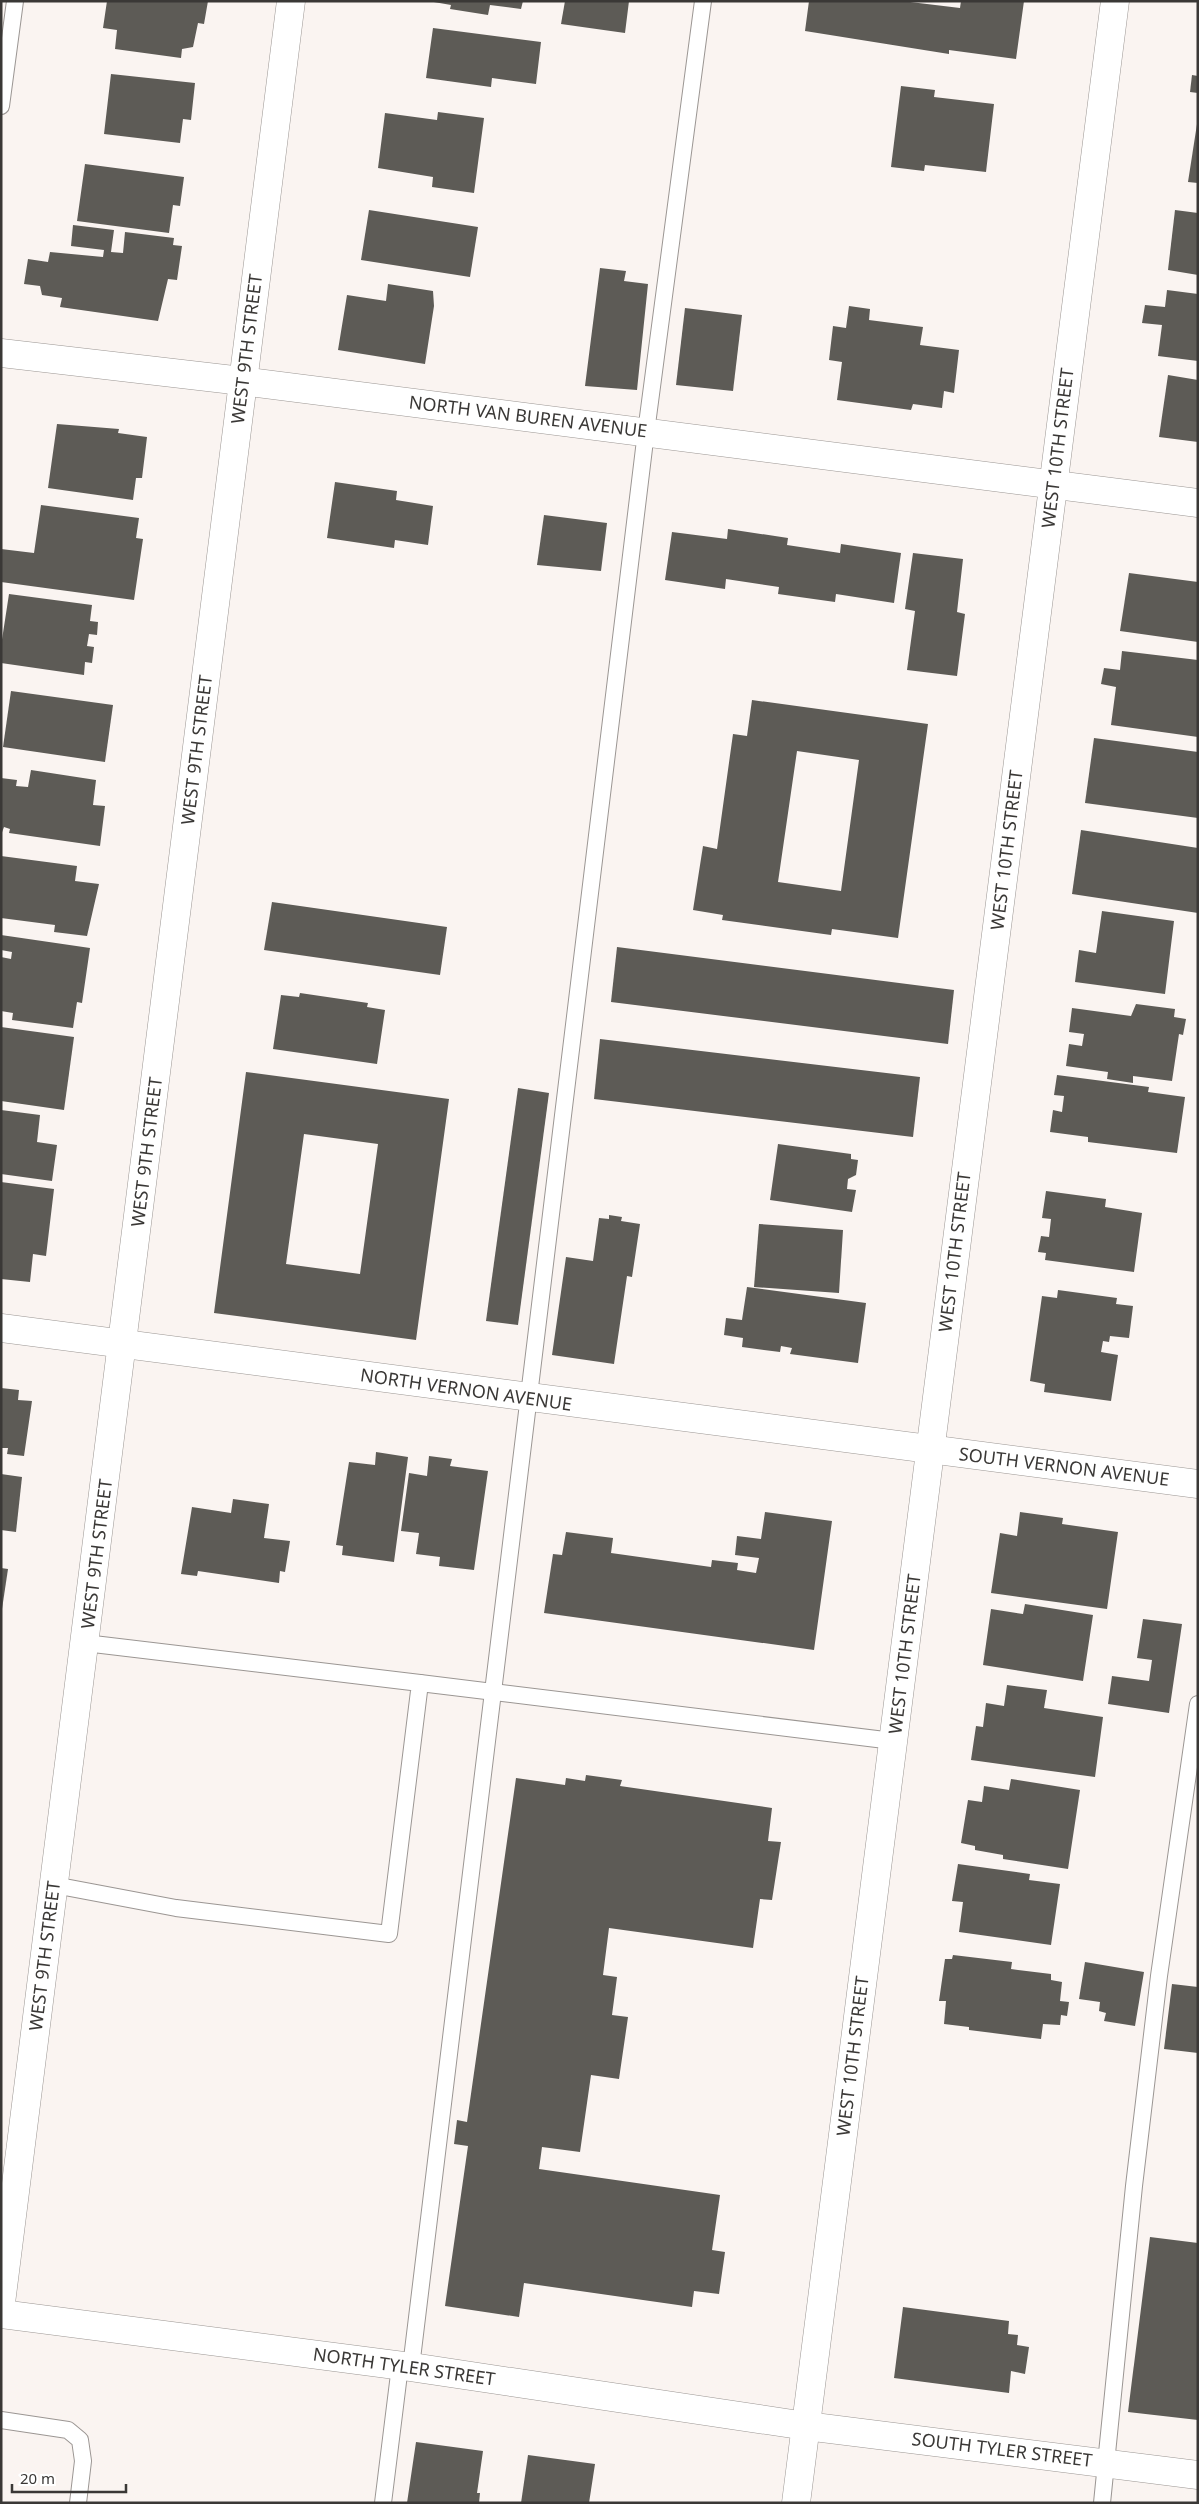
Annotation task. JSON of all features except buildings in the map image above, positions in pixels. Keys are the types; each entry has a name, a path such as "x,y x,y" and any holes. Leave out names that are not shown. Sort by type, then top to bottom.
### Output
{"street":[{"name":"WEST 9TH STREET","path":"1,2303 86,1643 242,381 291,1"},
{"name":"WEST 10TH STREET","path":"796,2503 1115,1"},
{"name":"NORTH VAN BUREN AVENUE","path":"1,353 242,381 1198,503"},
{"name":"NORTH VERNON AVENUE","path":"1,1328 930,1450"},
{"name":"SOUTH VERNON AVENUE","path":"930,1450 1198,1484"},
{"name":"NORTH TYLER STREET","path":"1,2314 406,2366 806,2426"},
{"name":"SOUTH TYLER STREET","path":"806,2426 1198,2476"}],"lane":[{"path":"1,106 15,1"},
{"path":"383,2503 406,2366 492,1692 646,432 703,1"},
{"path":"86,1643 894,1741"},
{"path":"54,1885 176,1908 389,1934 420,1683"},
{"path":"1102,2503 1134,2186 1159,1976 1198,1704"},
{"path":"1,2420 68,2430 80,2440 83,2461 78,2503"}]}
